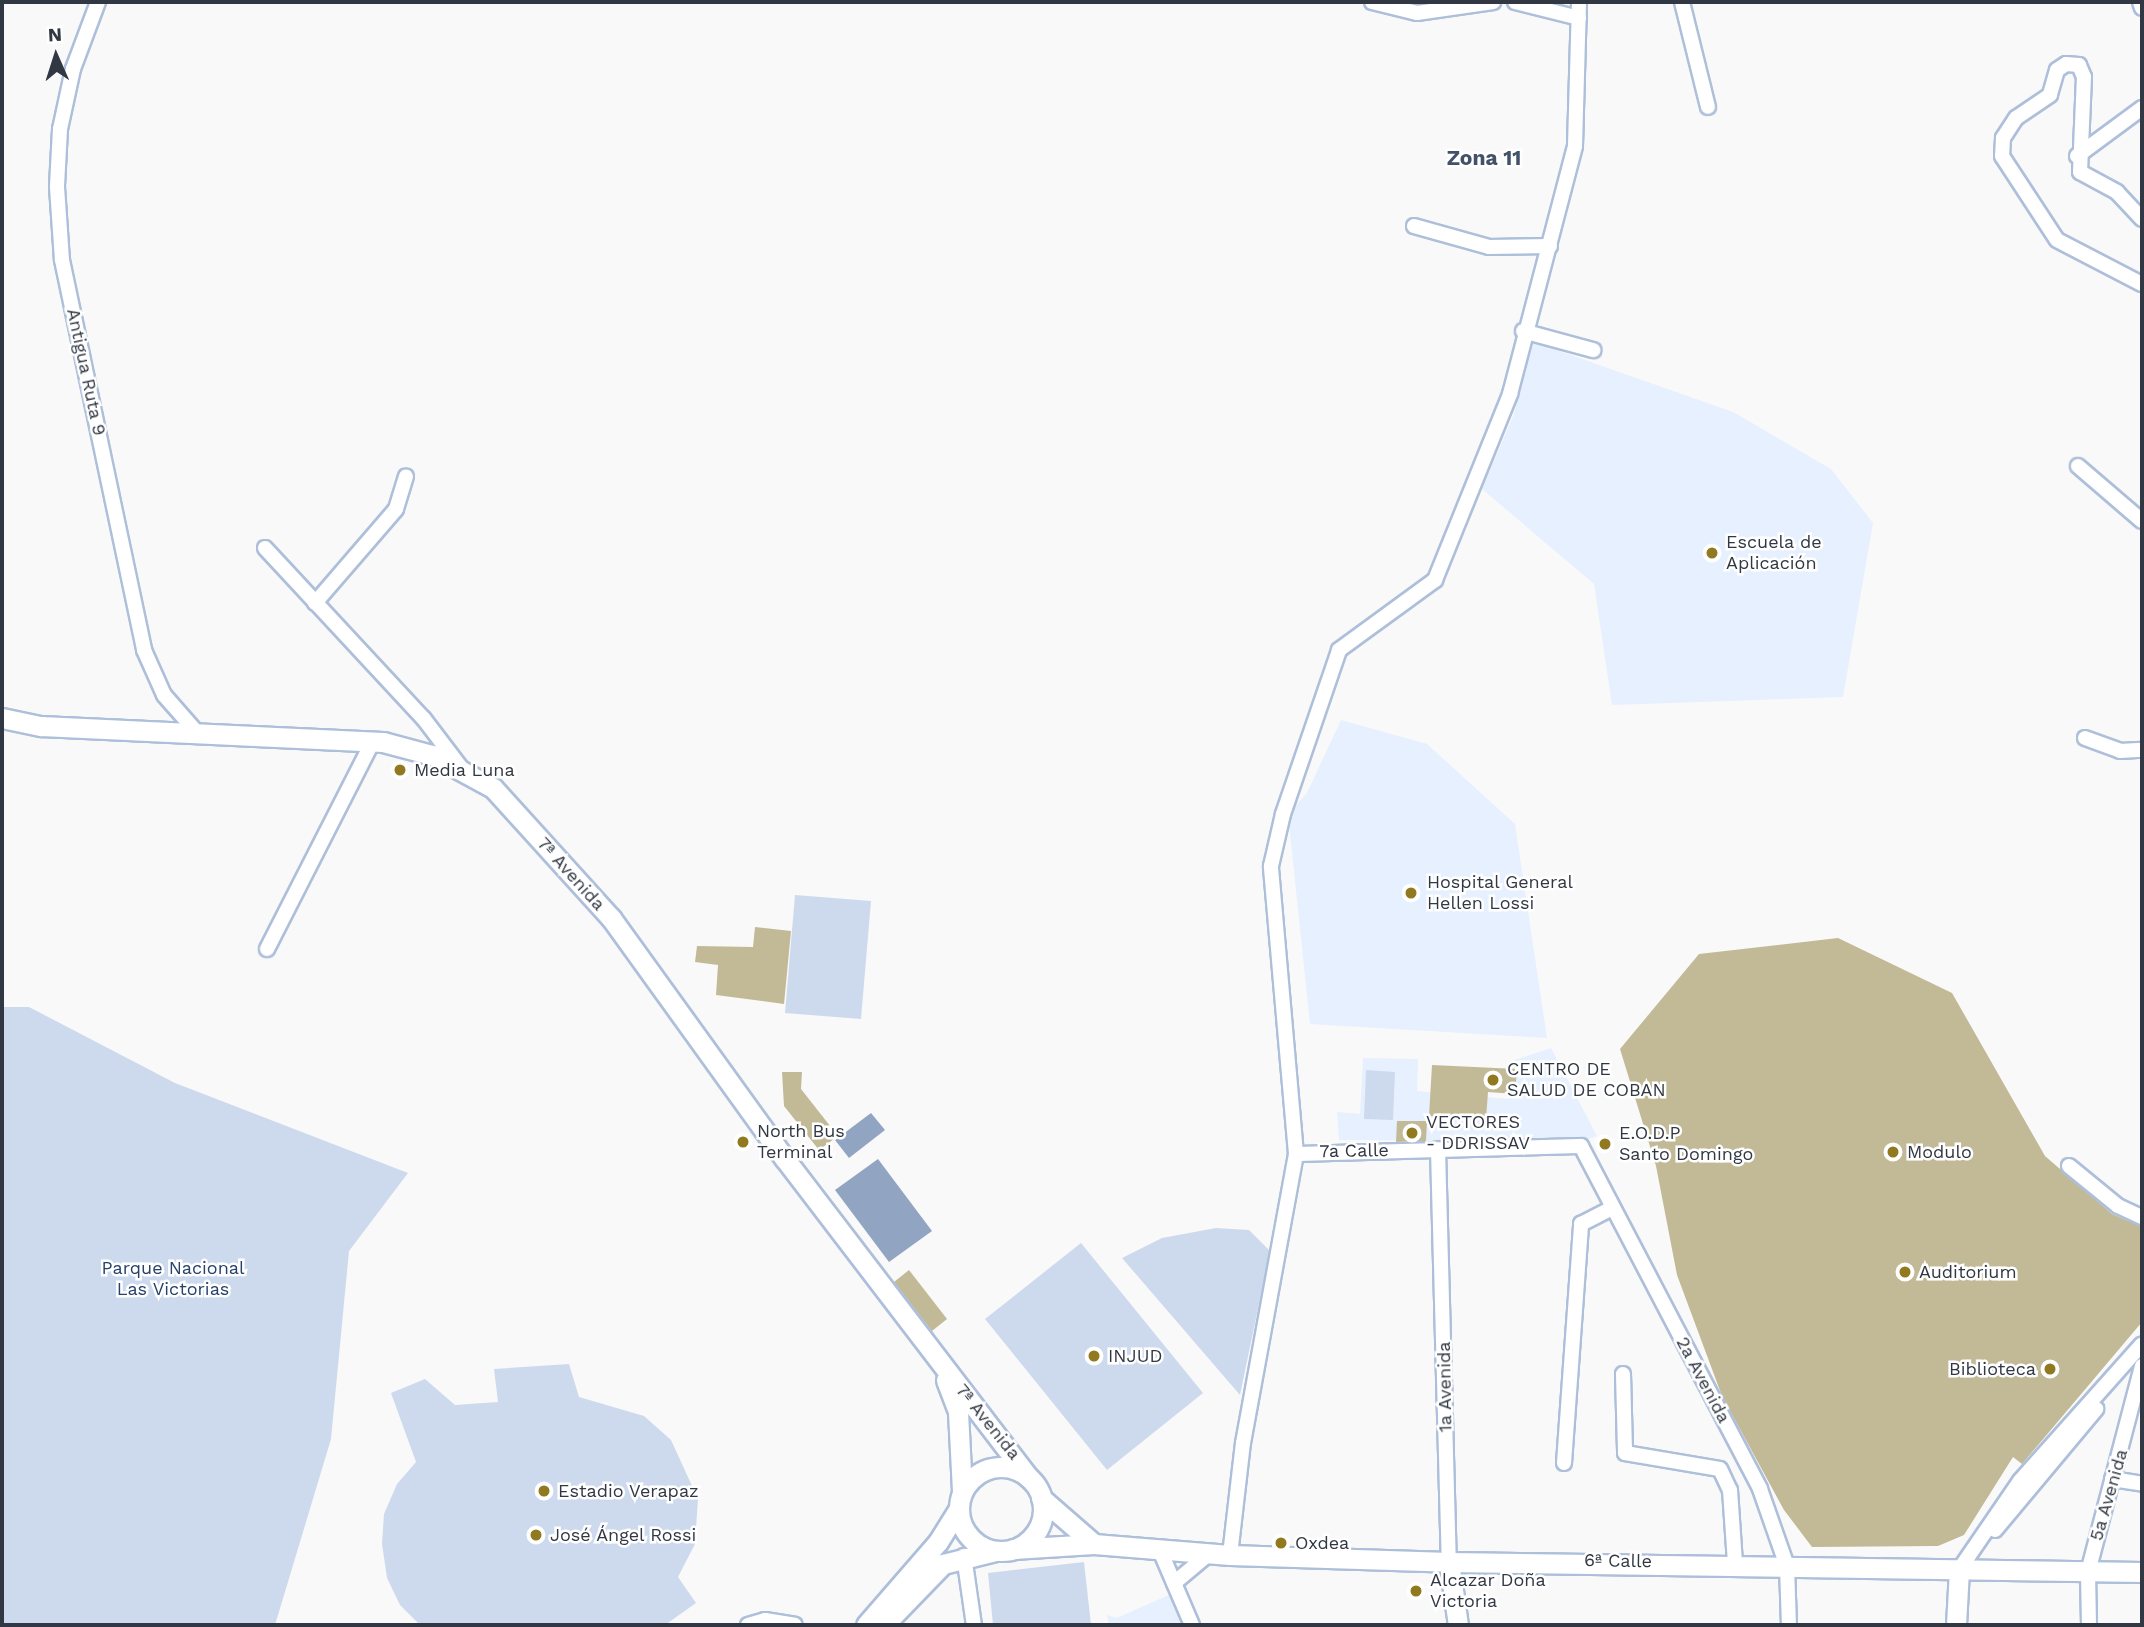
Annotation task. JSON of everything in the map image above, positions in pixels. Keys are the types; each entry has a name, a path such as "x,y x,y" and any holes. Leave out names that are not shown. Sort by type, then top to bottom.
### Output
{"main road":[{"name":"7ª Avenida","path":"2,719 58,727 194,729 373,741 462,769 493,788 611,918 942,1369 1029,1478"},
{"name":"7ª Avenida","path":"942,1369 958,1412 961,1500"},
{"path":"866,1625 938,1542 961,1500 992,1468 1029,1478 1041,1498 1094,1544"},
{"path":"961,1500 973,1541 1004,1550 1038,1529 1041,1498"},
{"name":"6ª Calle","path":"884,1625 926,1577 964,1556 1004,1550 1094,1544 1230,1555 1449,1562 1735,1564 2142,1572"},
{"name":"1a Avenida","path":"1449,1562 1458,1625"},
{"path":"1956,1625 1959,1570"}],"street":[{"name":"Antigua Ruta 9","path":"98,2 73,69 60,129 60,241 144,649 164,695 194,729"},
{"path":"1372,2 1417,13 1493,2"},
{"path":"1515,2 1579,18"},
{"path":"1230,1555 1243,1443 1296,1154 1271,866 1285,805 1339,650 1435,580 1510,394 1523,331 1550,246 1575,146 1579,2"},
{"path":"1682,2 1708,107"},
{"path":"2140,2 2142,8"},
{"path":"2141,215 2117,192 2080,172 2077,156 2084,77 2078,65 2066,64 2057,71 2050,95 2016,118 2003,138 2002,156 2057,240 2142,284"},
{"path":"2077,156 2142,108"},
{"path":"1414,226 1479,246 1550,246"},
{"path":"1523,331 1593,350"},
{"path":"2078,466 2142,521"},
{"path":"315,603 396,509 406,477"},
{"path":"265,548 424,719 462,769"},
{"path":"2085,738 2120,751 2142,750"},
{"path":"267,949 373,741"},
{"name":"7a Calle","path":"1296,1154 1581,1146"},
{"name":"2a Avenida","path":"1581,1146 1760,1489 1787,1566 1789,1625"},
{"name":"1a Avenida","path":"1438,1149 1449,1562"},
{"path":"2069,1166 2118,1206 2142,1217"},
{"path":"1564,1463 1581,1224 1612,1208"},
{"path":"1959,1570 2020,1482 2142,1344"},
{"path":"1959,1570 2142,1352"},
{"name":"5a Avenida","path":"2089,1625 2088,1572 2112,1479 2137,1417 2142,1366"},
{"path":"1623,1374 1625,1453 1720,1469 1730,1490 1735,1564"},
{"path":"2112,1479 2142,1485"},
{"path":"1159,1548 1192,1625"},
{"path":"1174,1584 1210,1553"},
{"path":"964,1556 974,1625"},
{"path":"748,1625 765,1620 795,1625"}],"shaded area":[{"name":"Escuela de Aplicación","path":"1531,341 1733,412 1831,469 1873,523 1843,697 1612,705 1594,584 1482,489 1514,414"},
{"name":"Hospital General Hellen Lossi","path":"1341,720 1427,744 1515,824 1547,1038 1310,1024 1288,814 1307,793"},
{"path":"1551,1048 1597,1136 1579,1142 1339,1140 1337,1112 1360,1114 1363,1058 1418,1059 1417,1091 1509,1099 1509,1062"},
{"path":"871,1113 885,1130 849,1158 835,1140"},
{"path":"878,1159 932,1231 889,1262 835,1190"},
{"path":"1171,1594 1184,1625 1109,1625 1107,1615 1117,1618"}],"green space":[{"path":"795,895 871,901 861,1019 785,1013"},
{"name":"Parque Nacional Las Victorias","path":"2,1007 29,1007 175,1083 408,1173 349,1251 331,1439 275,1625 2,1625"},
{"path":"1366,1070 1395,1072 1393,1120 1364,1119"},
{"path":"1216,1228 1249,1230 1270,1251 1240,1395 1122,1258 1162,1238"},
{"name":"INJUD","path":"1081,1243 1203,1393 1107,1470 985,1319"},
{"name":"Estadio Verapaz","path":"569,1364 579,1397 644,1416 671,1440 698,1499 695,1544 678,1577 696,1603 665,1625 420,1625 400,1605 387,1578 382,1544 384,1514 397,1484 416,1462 391,1393 425,1379 455,1405 498,1402 494,1369"},
{"path":"1084,1562 1091,1625 993,1625 988,1573"}],"building":[{"path":"755,927 791,931 784,1004 716,995 718,965 695,962 697,946 753,947"},
{"path":"1838,938 1952,993 2045,1156 2112,1214 2142,1227 2142,1322 2022,1464 2013,1457 1964,1535 1938,1546 1812,1547 1784,1510 1722,1396 1677,1275 1656,1166 1620,1049 1699,954"},
{"path":"1432,1065 1517,1069 1515,1094 1488,1092 1486,1119 1429,1116"},
{"path":"782,1072 802,1072 801,1089 838,1136 819,1150 784,1106"},
{"name":"VECTORES - DDRISSAV","path":"1397,1121 1427,1121 1426,1141 1396,1142"},
{"path":"909,1270 947,1319 932,1331 894,1282"}],"place":[{"name":"Escuela de Aplicación","path":"1712,553"},
{"name":"Media Luna","path":"400,770"},
{"name":"Hospital General Hellen Lossi","path":"1411,893"},
{"name":"CENTRO DE SALUD DE COBAN","path":"1493,1080"},
{"name":"VECTORES - DDRISSAV","path":"1412,1133"},
{"name":"North Bus Terminal","path":"743,1142"},
{"name":"E.O.D.P Santo Domingo","path":"1605,1144"},
{"name":"Modulo","path":"1893,1152"},
{"name":"Auditorium","path":"1905,1272"},
{"name":"INJUD","path":"1094,1356"},
{"name":"Biblioteca","path":"2050,1369"},
{"name":"Estadio Verapaz","path":"544,1491"},
{"name":"José Ángel Rossi","path":"536,1535"},
{"name":"Oxdea","path":"1281,1543"},
{"name":"Alcazar Doña Victoria","path":"1416,1591"}],"district":[{"name":"Zona 11","path":"1484,158"}]}
